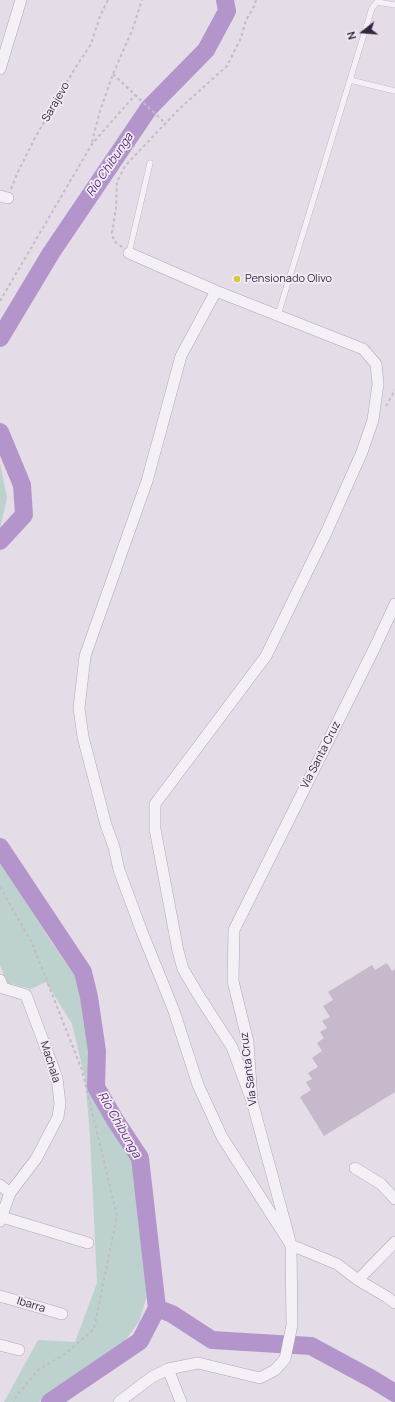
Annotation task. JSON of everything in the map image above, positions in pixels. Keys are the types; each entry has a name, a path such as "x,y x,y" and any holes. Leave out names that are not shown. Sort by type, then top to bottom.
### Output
{"street":[{"path":"0,69 4,40 21,0"},
{"path":"129,253 216,291 362,349 376,364 378,384 373,420 362,452 326,533 266,656 155,804 155,829 178,951 183,969 198,996 232,1047 252,1101"},
{"path":"216,291 181,356 147,481 85,656 79,708 83,737 119,870 174,1011 198,1085 222,1137 291,1245 337,1264 358,1280 395,1303"},
{"name":"Vía Santa Cruz","path":"119,1402 152,1377 168,1369 198,1363 260,1378 275,1370 285,1359 292,1325 291,1245 252,1101 248,1042 233,981 234,930 395,604"},
{"name":"Machala","path":"1,986 26,995 57,1078 60,1104 58,1117 36,1159 10,1193 1,1219"},
{"path":"355,1168 381,1184 395,1199"},
{"path":"0,1185 10,1193"},
{"path":"1,1219 88,1243"},
{"path":"358,1280 395,1242"},
{"name":"Ibarra","path":"0,1296 62,1314"},
{"path":"0,1345 18,1350"},
{"path":"168,1369 181,1402"}],"lane":[{"path":"278,315 372,8 377,2 395,5"},
{"path":"350,80 395,91"},
{"path":"129,253 150,163"}],"path":[{"name":"Sarajevo","path":"4,197 36,136 74,70 91,44 100,16 108,0"},
{"path":"92,144 100,111 142,0"},
{"path":"129,253 114,241 112,234 116,208 117,182 125,166 165,123 227,66 241,38 246,20 255,5 256,0"},
{"path":"113,74 165,123"},
{"path":"0,301 92,144 135,95"},
{"path":"0,887 32,943 82,1070 117,1216 94,1329 65,1354 38,1370 16,1397 14,1402"}],"shaded area":[{"path":"0,463 7,498 0,529"},
{"path":"0,860 50,940 81,985 102,1108 114,1134 135,1166 143,1232 147,1296 139,1322 116,1353 71,1384 39,1402 4,1402 38,1340 75,1342 97,1283 90,1136 85,1078 72,1024 46,982 31,989 7,983 0,965"}],"building":[{"path":"387,963 392,971 395,969 395,1092 324,1136 300,1097 311,1090 306,1082 312,1079 308,1073 318,1067 312,1058 322,1051 317,1043 324,1038 320,1032 327,1028 322,1021 330,1017 323,1006 333,1000 328,992 372,965 375,970"}],"waterway":[{"name":"Río Chibunga","path":"0,338 51,253 149,108 206,50 227,11 225,0"},
{"name":"Río Chibunga","path":"0,432 22,485 24,515 0,541"},
{"name":"Río Chibunga","path":"0,847 83,972 89,997 97,1051 96,1087 115,1120 140,1158 157,1308 140,1341 50,1402"},
{"path":"157,1308 172,1314 212,1340 311,1346 395,1393"}],"place":[{"name":"Pensionado Olivo","path":"237,279"}]}
